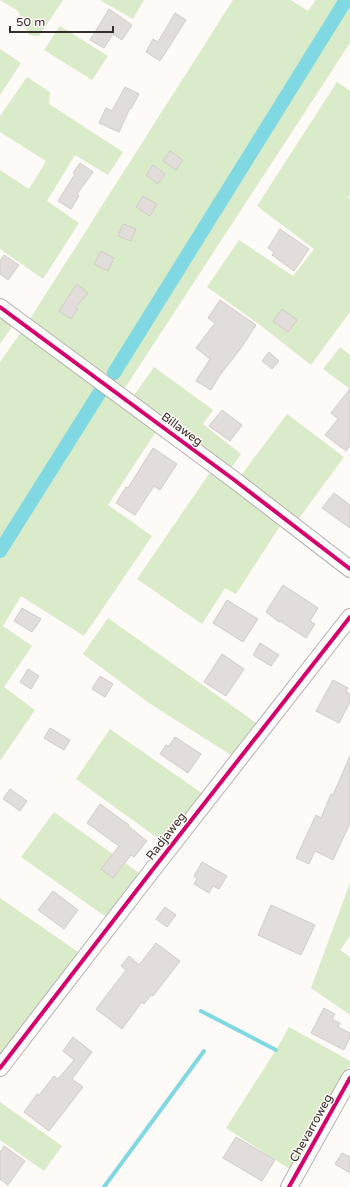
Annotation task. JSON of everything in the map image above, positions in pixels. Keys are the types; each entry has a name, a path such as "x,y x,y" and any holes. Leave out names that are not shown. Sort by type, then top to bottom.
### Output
{"street":[{"name":"Billaweg","path":"0,307 233,479 350,569"},
{"name":"Radjaweg","path":"0,1068 350,617"},
{"name":"Chevarroweg","path":"289,1187 350,1078"}],"green space":[{"path":"0,0 63,0 39,36 29,35 18,11"},
{"path":"100,0 144,0 133,19"},
{"path":"233,0 291,0 308,11 316,0 350,0 350,43 123,391 28,322"},
{"path":"60,26 108,56 92,80 44,50"},
{"path":"0,49 21,63 0,95"},
{"path":"27,77 50,92 49,104 123,152 108,175 75,155 47,201 79,223 43,279 0,249 0,170 29,189 46,161 0,132 0,116"},
{"path":"337,82 350,91 350,195 348,197 350,199 350,312 311,365 260,325 207,287 239,240 293,276 314,249 257,206"},
{"path":"0,313 14,324 0,344"},
{"path":"22,331 157,430 108,505 152,536 84,636 21,596 3,626 32,646 4,687 35,710 0,761 0,362"},
{"path":"340,347 350,355 350,389 323,369"},
{"path":"154,367 213,410 203,424 241,454 230,470 132,398"},
{"path":"287,414 344,457 297,521 239,478"},
{"path":"211,471 282,523 236,594 225,588 202,624 137,579"},
{"path":"108,618 259,725 234,757 149,703 83,654"},
{"path":"110,729 203,794 166,844 76,779"},
{"path":"54,812 142,875 109,919 21,857"},
{"path":"350,883 350,936 340,950 350,957 350,1015 311,988"},
{"path":"0,898 78,952 0,1059"},
{"path":"289,1027 350,1061 350,1065 291,1170 226,1128"},
{"path":"0,1102 62,1146 44,1171 0,1140"}],"building":[{"path":"109,9 132,25 122,40 113,34 104,48 90,40"},
{"path":"175,13 186,20 160,61 146,52 153,39 158,42"},
{"path":"125,87 139,94 131,109 130,108 119,132 99,123 106,108 112,111"},
{"path":"170,151 183,160 176,170 163,161"},
{"path":"80,163 93,172 77,194 79,196 71,209 58,201"},
{"path":"153,165 165,174 158,184 146,175"},
{"path":"143,196 157,204 150,216 136,207"},
{"path":"123,224 136,229 131,241 118,236"},
{"path":"280,229 309,249 294,271 272,255 274,252 268,248"},
{"path":"101,251 114,258 108,271 94,264"},
{"path":"4,255 19,265 8,280 0,274 0,261"},
{"path":"77,284 88,293 75,308 78,309 71,319 59,311"},
{"path":"220,300 256,325 211,390 196,381 210,359 196,348 215,323 208,318"},
{"path":"282,309 297,320 288,332 273,321"},
{"path":"269,352 279,361 272,369 262,361"},
{"path":"350,389 350,445 346,451 325,435 338,419 331,413"},
{"path":"222,410 242,425 230,441 209,426"},
{"path":"153,448 177,464 160,490 154,486 135,515 116,503 126,487 128,488"},
{"path":"334,493 350,505 350,528 322,508"},
{"path":"283,585 318,608 310,621 315,624 306,638 280,621 279,622 266,612"},
{"path":"227,600 258,619 243,642 213,623"},
{"path":"22,608 41,619 32,632 14,621"},
{"path":"260,643 279,655 271,666 253,655"},
{"path":"222,654 244,669 226,696 204,682"},
{"path":"28,669 39,676 31,689 20,682"},
{"path":"100,676 113,684 105,697 92,689"},
{"path":"333,680 348,688 346,692 350,694 350,702 339,723 316,711"},
{"path":"50,728 70,740 64,750 44,738"},
{"path":"175,737 201,754 188,773 160,754 166,745 169,746"},
{"path":"350,756 350,823 333,860 315,851 309,864 296,858 316,815 321,818"},
{"path":"10,789 27,801 20,811 3,799"},
{"path":"100,804 129,825 128,826 147,841 134,857 131,855 113,878 101,869 119,846 87,823"},
{"path":"202,862 227,876 219,889 213,886 209,893 194,884 197,879 194,876"},
{"path":"53,891 78,910 64,929 38,910"},
{"path":"271,905 315,925 301,955 258,935"},
{"path":"165,907 176,915 167,927 156,919"},
{"path":"156,943 180,961 153,996 151,995 144,1004 142,1002 122,1029 96,1009 126,970 121,966 129,956 139,965"},
{"path":"324,1008 335,1014 332,1019 340,1023 338,1027 350,1033 350,1037 344,1050 311,1033"},
{"path":"73,1037 92,1052 72,1079 83,1087 49,1131 24,1112 37,1094 39,1095 54,1076 58,1079 74,1060 63,1051"},
{"path":"236,1137 275,1160 262,1181 223,1158"},
{"path":"4,1146 25,1161 8,1185 0,1179 0,1152"},
{"path":"342,1153 350,1157 350,1173 335,1164"}],"waterway":[{"path":"114,373 346,0"},
{"path":"0,551 100,392"},
{"path":"201,1011 276,1050"},
{"path":"104,1187 204,1051"}],"cycle path":[{"path":"0,307 233,479 350,569"},
{"path":"0,1068 350,617"},
{"path":"289,1187 350,1078"}]}
